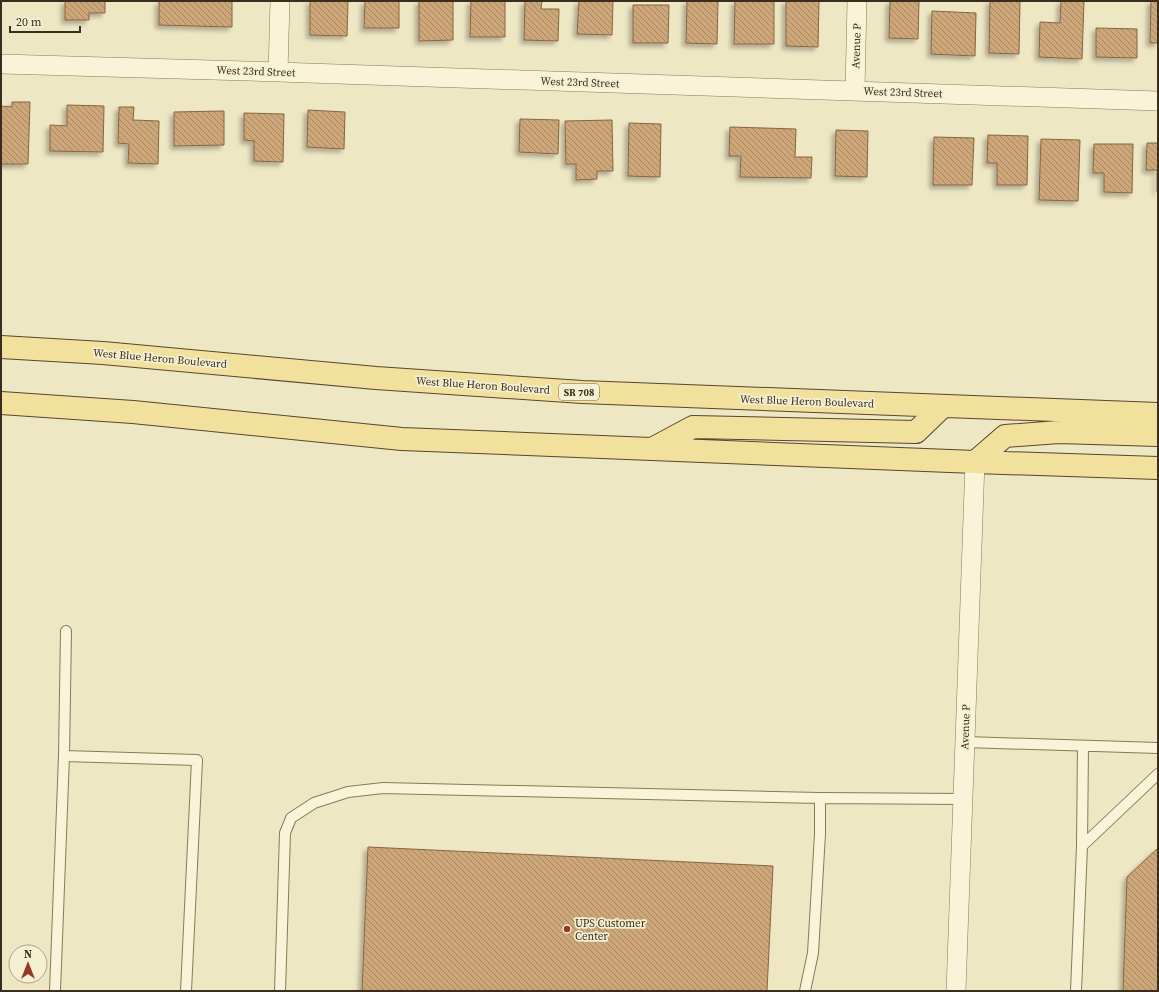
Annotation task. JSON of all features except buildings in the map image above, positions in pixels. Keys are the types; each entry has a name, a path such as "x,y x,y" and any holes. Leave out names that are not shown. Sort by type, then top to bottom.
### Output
{"main road":[{"name":"West Blue Heron Boulevard","path":"1,347 103,353 376,378 582,392 1158,414"},
{"path":"1,403 133,412 402,439 1158,468"},
{"path":"651,449 692,427 916,432 943,406"},
{"path":"975,462 1005,436 1059,432 1158,435"}],"street":[{"path":"278,72 280,1"},
{"name":"Avenue P","path":"855,91 857,1"},
{"name":"West 23rd Street","path":"1,64 1158,101"},
{"name":"Avenue P","path":"956,991 975,462"}],"lane":[{"path":"55,991 64,756 66,631"},
{"path":"965,742 1158,748"},
{"path":"1076,991 1082,846 1083,746"},
{"path":"64,756 197,760 186,991"},
{"path":"1082,846 1158,774"},
{"path":"280,991 285,833 291,818 314,803 348,792 383,788 820,798 963,799"},
{"path":"805,991 814,953 820,834 820,798"}],"place":[{"name":"UPS Customer Center","path":"567,929"}]}
